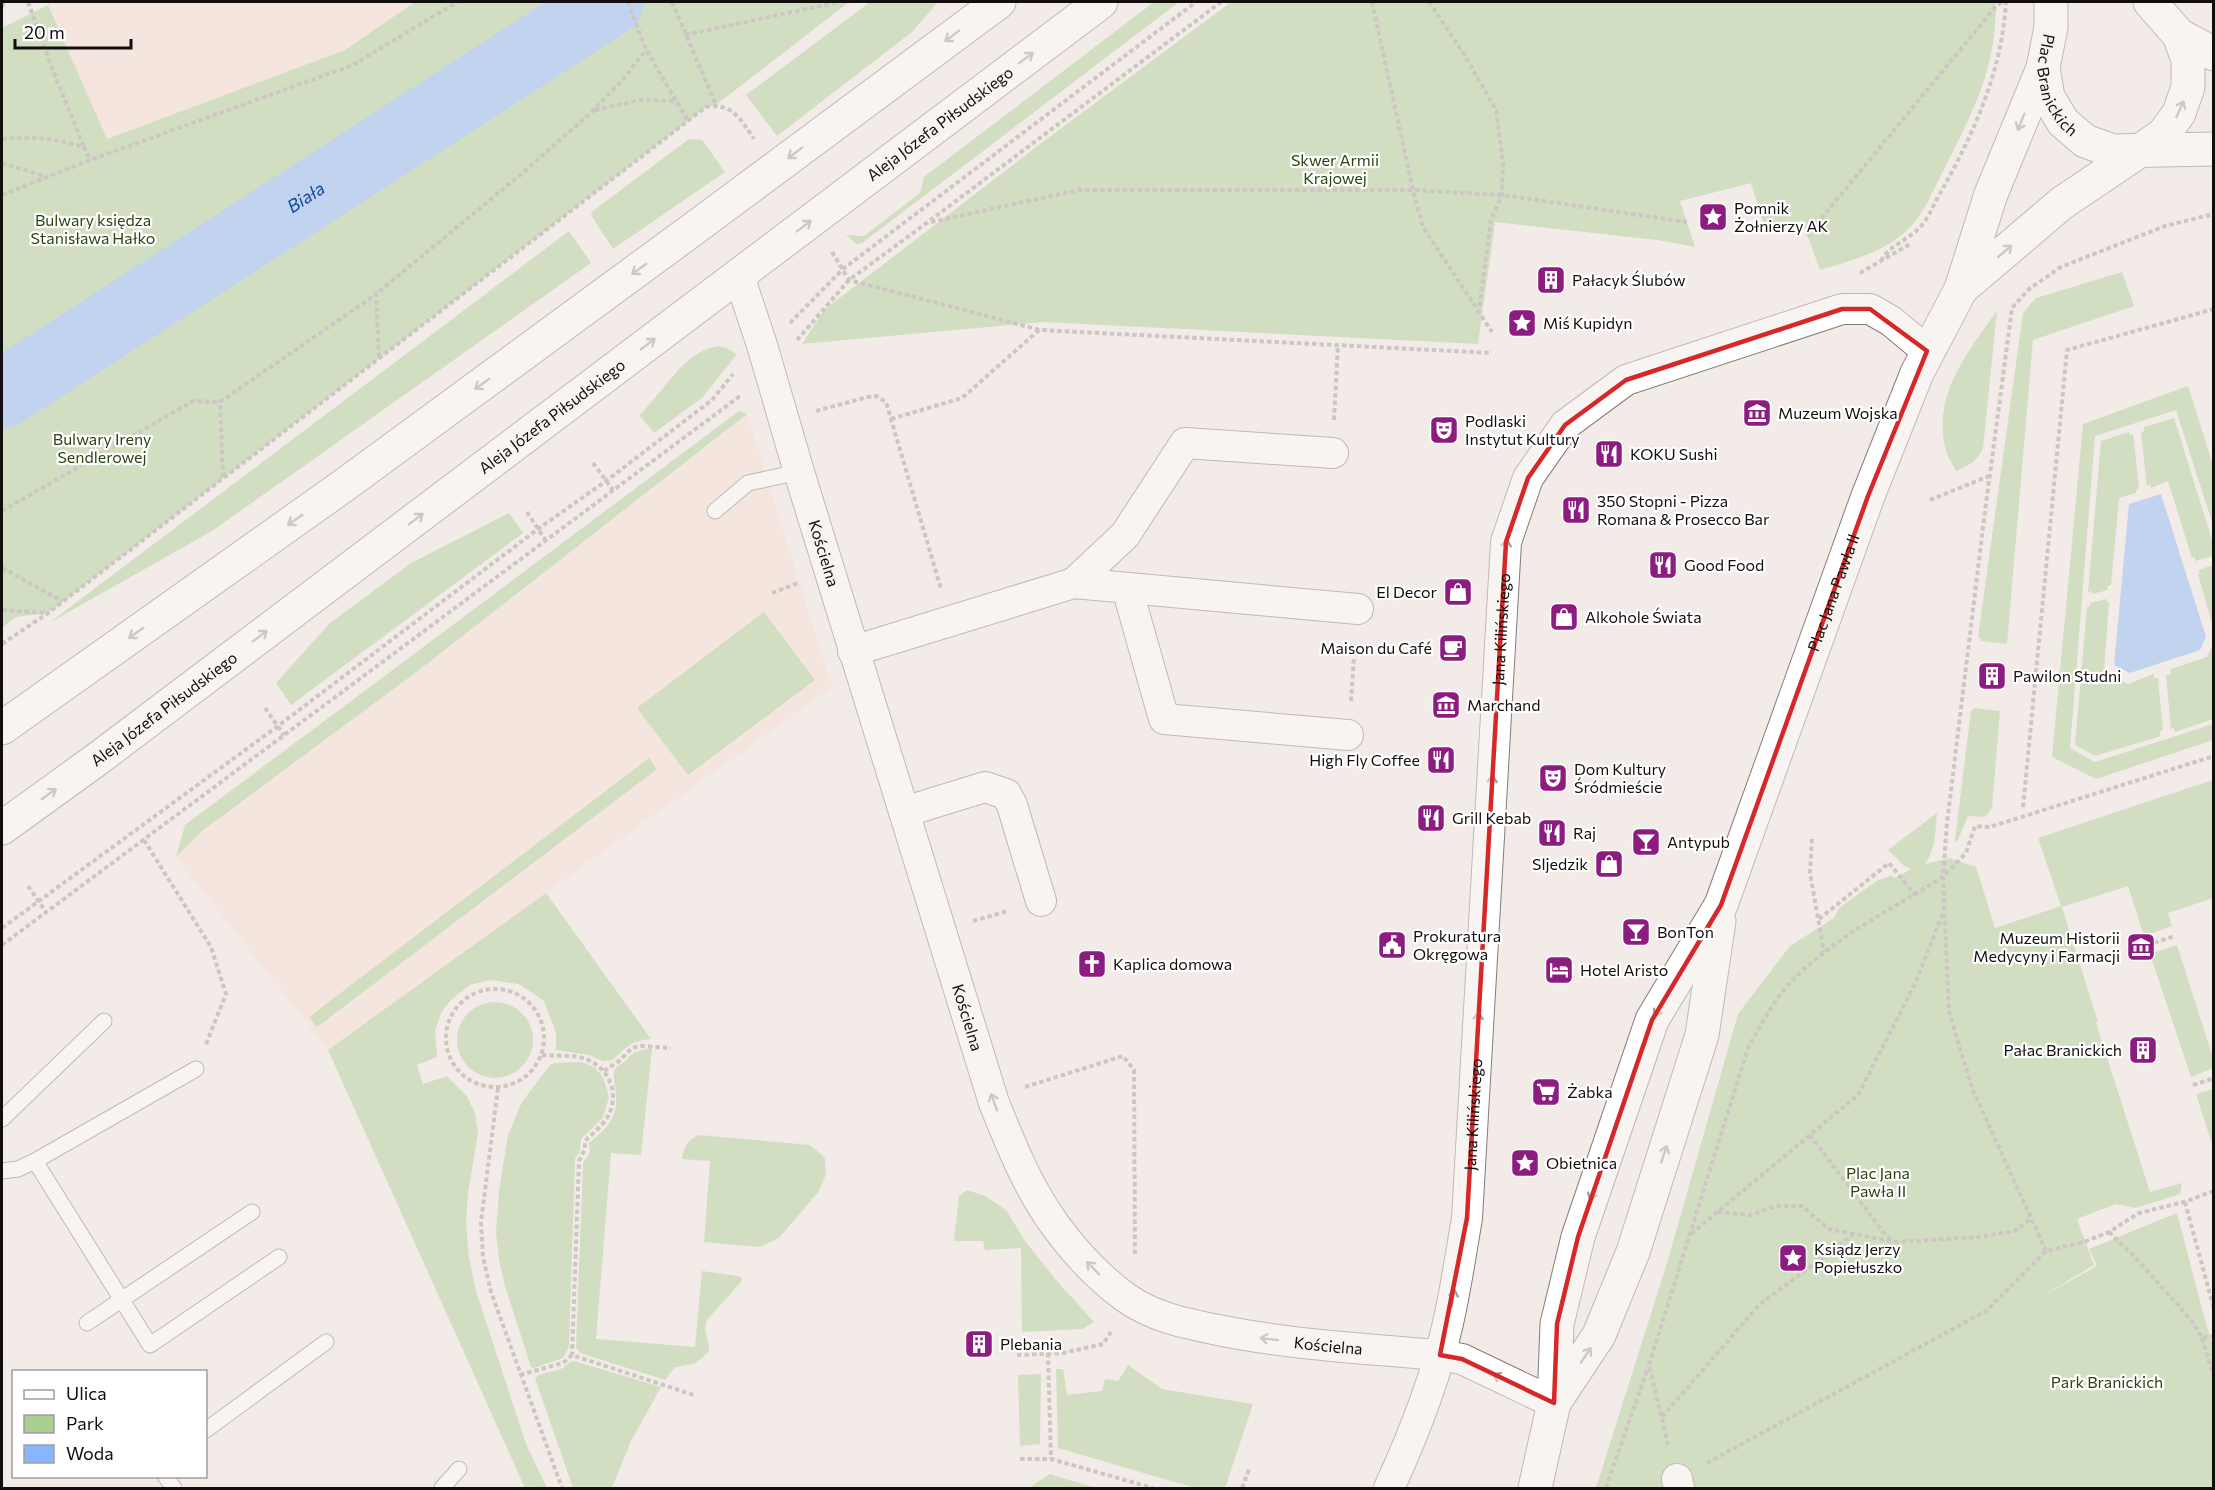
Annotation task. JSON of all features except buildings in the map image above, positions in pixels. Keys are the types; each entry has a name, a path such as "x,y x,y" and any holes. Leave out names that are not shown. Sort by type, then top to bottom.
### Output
{"main road":[{"path":"2,728 343,486 999,2"},
{"name":"Aleja Józefa Piłsudskiego","path":"2,828 96,760 1101,2"},
{"name":"Plac Branickich","path":"2051,2 2051,27 2043,68 2048,97 2063,122 2085,141 2113,151 2214,149"},
{"path":"2150,2 2179,35 2214,54"},
{"path":"2141,150 2163,135 2180,113 2188,87 2188,60 2179,35"},
{"name":"Plac Jana Pawła II","path":"1535,1488 1554,1403 1557,1324 1578,1237 1652,1020 1721,905 1868,496 1927,351 1961,289 1991,194 2043,68"},
{"name":"Plac Jana Pawła II","path":"1961,289 2062,203 2141,150"},
{"name":"Plac Jana Pawła II","path":"1554,1403 1599,1335 1633,1252 1702,1035 1721,905"}],"street":[{"name":"Kościelna","path":"739,276 994,1103 1020,1165 1055,1226 1098,1274 1125,1297 1156,1314 1181,1323 1266,1339 1462,1359 1554,1403"},
{"name":"Jana Kilińskiego","path":"1440,1355 1449,1321 1467,1218 1506,542 1528,478 1564,425 1626,380 1842,309 1870,309 1891,321 1927,351"},
{"path":"1074,583 1125,534 1185,443 1333,453"},
{"path":"854,651 1074,583 1358,609"},
{"path":"1126,588 1164,719 1348,735"},
{"path":"904,812 985,788 1006,794 1012,805 1041,901"},
{"path":"1389,1488 1420,1419 1440,1355"}],"lane":[{"path":"715,511 748,483 799,472"},
{"path":"2,1119 104,1021"},
{"path":"2,1171 18,1169 35,1161 196,1069"},
{"path":"35,1161 150,1345 279,1257"},
{"path":"87,1323 252,1212"},
{"path":"207,1429 326,1342"},
{"path":"442,1488 459,1469"}],"path":[{"path":"2,7 4,2"},
{"path":"28,2 52,71 90,160"},
{"path":"2,195 90,160 353,65 457,2"},
{"path":"628,2 646,50 688,121"},
{"path":"2,644 48,613 706,107 716,105 672,2"},
{"path":"685,35 839,2"},
{"path":"2,945 747,390 785,327 843,269 1196,2"},
{"path":"2,928 278,726 712,400 745,359 765,358 790,349 849,280 1221,2"},
{"path":"1372,2 1423,227 1492,332"},
{"path":"1429,2 1464,54 1496,110 1503,162 1502,195 1491,219 1479,311"},
{"path":"1807,236 1990,14 2004,2"},
{"path":"1912,243 1881,261 1886,252 1908,238 1922,225 1949,177 1977,119 1995,72 2004,28 2004,2"},
{"path":"2,511 193,401 220,402 376,294 519,176 594,110 646,50"},
{"path":"594,110 640,100 676,101"},
{"path":"2,139 53,138 84,147"},
{"path":"2,163 47,177"},
{"path":"928,222 1079,190 1413,190 1502,195 1687,222"},
{"path":"2046,1251 1972,1088 1949,1012 1944,909 1943,877 1947,823 2012,308 2029,289 2061,267 2165,226 2214,214"},
{"path":"849,280 1040,330 1492,353"},
{"path":"376,294 379,358"},
{"path":"2023,807 2067,350 2214,309"},
{"path":"891,419 962,398 1040,330"},
{"path":"1333,453 1338,345"},
{"path":"809,413 876,396 886,402 950,621"},
{"path":"220,402 223,477"},
{"path":"593,463 613,490"},
{"path":"1930,500 1989,476"},
{"path":"527,512 546,541"},
{"path":"2,568 62,601"},
{"path":"772,593 805,582"},
{"path":"1348,735 1358,609"},
{"path":"2,610 48,613"},
{"path":"265,708 284,735"},
{"path":"1606,1488 1649,1365 1749,1048 1766,1015 1790,982 1824,952 1943,877 1966,853 1975,826 1989,827 2214,756"},
{"path":"1812,839 1810,873 1824,952"},
{"path":"144,840 211,947 226,994 196,1069"},
{"path":"1819,919 1889,863 1915,895"},
{"path":"28,886 45,912"},
{"path":"1690,1235 1858,1095 1914,986 1944,909"},
{"path":"968,923 988,917"},
{"path":"2147,945 2175,936"},
{"path":"486,989 515,992 528,1000 538,1012 544,1026 545,1040 542,1054 535,1068 525,1078 512,1085 498,1088 483,1086 469,1080 458,1071 450,1058 446,1044 447,1029 452,1015 466,998 486,989"},
{"path":"604,1071 632,1048 641,1046 671,1048"},
{"path":"520,1375 563,1363 572,1355 579,1161 585,1149 585,1141 606,1120 612,1108 609,1077 596,1063 577,1057 542,1054"},
{"path":"1019,1089 1123,1056 1134,1070 1135,1254"},
{"path":"2193,1085 2214,1078"},
{"path":"498,1088 481,1222 483,1257 491,1292 562,1488"},
{"path":"1810,1135 1884,1233 1894,1242"},
{"path":"1649,1365 1678,1484 1986,1311 2046,1251 2084,1242 2109,1232 2139,1213 2184,1202 2214,1191"},
{"path":"2184,1202 2214,1308"},
{"path":"1718,1212 1750,1215 1776,1206 1802,1206 1829,1229 1894,1242 1979,1238 2014,1231 2031,1219"},
{"path":"2109,1232 2133,1255 2192,1321 2202,1338 2214,1377"},
{"path":"1662,1418 1759,1305 1854,1234"},
{"path":"1017,1355 1063,1353 1103,1344 1111,1332"},
{"path":"2202,1338 2214,1336"},
{"path":"1048,1353 1051,1459"},
{"path":"572,1355 694,1395"},
{"path":"1020,1460 1051,1459 1153,1488"},
{"path":"1242,1488 1250,1467"}],"highlighted area":[{"path":"1842,309 1870,309 1927,351 1868,496 1721,905 1652,1020 1578,1237 1557,1324 1554,1403 1462,1359 1440,1355 1467,1218 1506,542 1528,478 1565,425 1626,380"}],"shaded area":[{"path":"46,2 415,2 345,50 106,139"},
{"path":"747,414 832,687 328,1050 176,857 202,831 415,673"}],"green space":[{"name":"Bulwary Ireny Sendlerowej","path":"415,2 849,2 716,105 706,107 48,613 16,617 2,628 2,28 48,5 107,139 345,50"},
{"path":"870,2 938,2 912,32 777,136 746,95"},
{"path":"1154,2 1179,2 862,243 857,244 846,235 864,236 920,193 924,177"},
{"name":"Skwer Armii Krajowej","path":"1231,2 1996,2 1992,49 1981,90 1964,129 1922,211 1904,233 1882,248 1820,270 1802,220 1767,235 1751,183 1680,201 1695,247 1657,240 1495,222 1478,344 1044,322 802,344 824,310 1040,144"},
{"path":"689,139 702,140 725,172 613,249 591,215 593,211"},
{"path":"569,231 591,263 212,531 49,623"},
{"path":"2122,272 2134,306 2033,340 2007,644 1982,641 1978,637 2023,313 2036,298"},
{"path":"1997,311 1983,448 1972,462 1956,471 1946,450 1943,430 1948,393 1964,359"},
{"path":"717,346 737,354 703,397 654,433 639,415 683,365 704,350"},
{"path":"2188,386 2213,465 2213,525 2176,410 2095,436 2070,748 2095,762 2213,724 2213,740 2096,779 2052,757 2083,424"},
{"path":"739,411 747,414 415,673 202,831 176,857 185,825"},
{"path":"2174,418 2213,543 2213,556 2195,561 2195,556 2192,558 2168,481 2151,488 2151,484 2147,486 2141,432 2144,431 2144,427"},
{"path":"2129,432 2130,435 2133,434 2139,488 2136,493 2119,498 2111,585 2107,586 2108,590 2092,594 2092,591 2088,592 2101,441"},
{"path":"509,513 523,533 291,705 276,683 329,624 411,563"},
{"path":"2214,565 2213,627 2198,574 2200,574 2199,570"},
{"path":"2107,599 2106,602 2109,602 2104,671 2128,684 2154,674 2154,678 2158,678 2163,730 2159,732 2161,736 2095,756 2075,745 2087,607 2090,603"},
{"path":"764,612 815,680 688,775 637,708"},
{"path":"2213,644 2213,719 2175,732 2174,728 2171,729 2166,675 2170,675 2171,669 2207,657"},
{"path":"1974,708 2000,711 1992,808 1985,817 1968,816 1957,842 1955,840 1971,711"},
{"path":"649,758 657,769 317,1027 309,1017"},
{"name":"Plac Jana Pawła II","path":"2213,780 2213,898 2168,913 2172,926 2144,936 2128,886 2062,907 2150,1192 2182,1183 2180,1194 2136,1208 2116,1204 2077,1219 2094,1265 2041,1297 2097,1266 2089,1249 2177,1213 2213,1345 2213,1488 1596,1488 1667,1263 1738,1014 1790,946 1834,918 1839,908 1878,880 1891,876 1896,878 1911,869 1903,865 1888,850 1937,813 1933,846 1925,864 1950,858 1976,867 1995,928 2061,906 2038,838"},
{"path":"546,893 651,1039 633,1043 612,1060 603,1061 589,1055 556,1050 556,1033 544,1001 519,984 490,980 470,985 451,1000 442,1011 435,1030 437,1057 417,1065 423,1084 447,1076 466,1095 475,1113 478,1134 468,1193 466,1223 469,1258 476,1291 526,1444 547,1488 525,1488 328,1050"},
{"path":"2177,945 2213,1058 2213,1068 2191,1077 2150,954"},
{"path":"495,1002 510,1005 522,1013 530,1025 533,1040 530,1055 522,1067 510,1075 495,1078 480,1075 468,1067 460,1055 457,1040 460,1025 468,1013 480,1005"},
{"path":"652,1049 641,1155 611,1153 596,1339 695,1347 702,1271 742,1278 707,1320 705,1328 708,1353 694,1364 675,1367 665,1380 580,1353 576,1347 583,1163 590,1152 589,1143 605,1128 613,1115 616,1105 615,1069 632,1054"},
{"path":"582,1062 594,1067 603,1077 609,1097 603,1118 581,1139 580,1152 575,1159 569,1347 563,1358 534,1368 531,1367 499,1260 496,1232 499,1191 508,1135 522,1102 550,1065"},
{"path":"2214,1089 2213,1147 2196,1094"},
{"path":"699,1135 810,1145 825,1158 826,1174 819,1191 779,1238 759,1247 704,1242 710,1161 682,1159 687,1144"},
{"path":"967,1190 985,1196 1006,1210 1025,1241 1094,1322 1082,1329 1022,1332 1021,1248 985,1250 983,1241 954,1241 959,1196"},
{"path":"574,1361 661,1387 631,1441 612,1488 573,1488 535,1378 541,1374 561,1369"},
{"path":"1128,1365 1162,1389 1253,1404 1225,1488 1195,1488 1058,1448 1056,1369 1063,1369 1067,1395 1102,1391 1105,1379 1118,1381"},
{"path":"1041,1374 1040,1444 1020,1446 1018,1375"},
{"path":"1050,1474 1096,1488 1032,1488"}],"water":[{"path":"2161,494 2206,637 2200,650 2130,673 2114,665 2129,504"}],"waterway":[{"name":"Biała","path":"2,394 609,2"}],"place":[{"name":"Pomnik Żołnierzy AK","path":"1713,217"},
{"name":"Pałacyk Ślubów","path":"1551,280"},
{"name":"Miś Kupidyn","path":"1522,323"},
{"name":"Muzeum Wojska","path":"1757,413"},
{"name":"Podlaski Instytut Kultury","path":"1444,430"},
{"name":"KOKU Sushi","path":"1609,454"},
{"name":"350 Stopni - Pizza Romana & Prosecco Bar","path":"1576,510"},
{"name":"Good Food","path":"1663,565"},
{"name":"El Decor","path":"1458,592"},
{"name":"Alkohole Świata","path":"1564,617"},
{"name":"Maison du Café","path":"1453,648"},
{"name":"Pawilon Studni","path":"1992,676"},
{"name":"Marchand","path":"1446,705"},
{"name":"High Fly Coffee","path":"1441,760"},
{"name":"Dom Kultury Śródmieście","path":"1553,778"},
{"name":"Grill Kebab","path":"1431,818"},
{"name":"Raj","path":"1552,833"},
{"name":"Antypub","path":"1646,842"},
{"name":"Sljedzik","path":"1609,864"},
{"name":"BonTon","path":"1636,932"},
{"name":"Prokuratura Okręgowa","path":"1392,945"},
{"name":"Muzeum Historii Medycyny i Farmacji","path":"2141,947"},
{"name":"Kaplica domowa","path":"1092,964"},
{"name":"Hotel Aristo","path":"1559,970"},
{"name":"Pałac Branickich","path":"2143,1050"},
{"name":"Żabka","path":"1546,1092"},
{"name":"Obietnica","path":"1525,1163"},
{"name":"Ksiądz Jerzy Popiełuszko","path":"1793,1258"},
{"name":"Plebania","path":"979,1344"}],"park label":[{"name":"Bulwary księdza Stanisława Hałko","path":"93,229"},
{"name":"Park Branickich","path":"2107,1382"}]}
